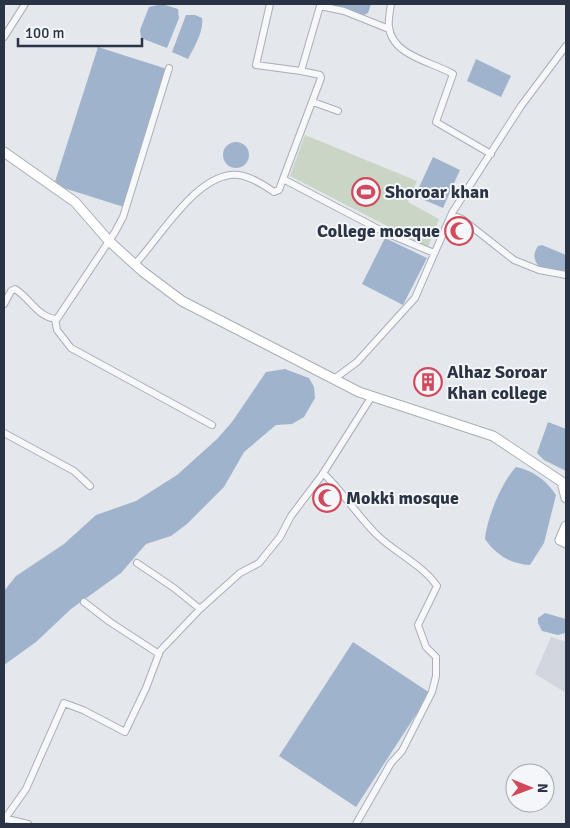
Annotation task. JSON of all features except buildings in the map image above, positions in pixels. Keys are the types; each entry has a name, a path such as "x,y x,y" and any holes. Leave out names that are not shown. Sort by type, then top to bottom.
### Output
{"street":[{"path":"4,37 25,4"},
{"path":"135,264 195,192 228,176 240,175 252,179 274,192 279,190 321,76 301,71 256,65 270,4"},
{"path":"389,28 391,4"},
{"path":"301,71 321,5 389,28 405,52 453,74 436,123 490,154"},
{"path":"334,379 357,362 415,298 452,215 521,106 566,46"},
{"path":"55,319 68,305 109,241 129,202 169,68"},
{"path":"313,102 338,111"},
{"path":"4,152 75,202 109,241 182,301 334,379 372,396 493,436 562,482 566,498"},
{"path":"283,180 384,232 434,253"},
{"path":"452,215 462,219 514,260 539,270 566,275"},
{"path":"4,304 14,289 34,308 55,319"},
{"path":"55,319 57,330 71,348 212,425"},
{"path":"28,824 5,821 26,789 61,706 64,703 73,705 125,732 146,688 159,654 200,609 240,573 259,563 280,537 372,396"},
{"path":"4,433 74,471 90,486"},
{"path":"323,473 348,498 377,536 413,564 428,572 437,586 418,625 426,647 436,657 436,676 432,692 402,751 391,763 356,824"},
{"path":"566,526 560,540 566,543"},
{"path":"137,563 174,588 200,609"},
{"path":"84,602 110,622 159,654"}],"shaded area":[{"path":"551,637 566,642 566,693 535,674"}],"green space":[{"name":"Shoroar khan","path":"305,135 417,181 408,202 439,219 428,247 290,176"}],"water":[{"path":"162,4 178,9 179,18 167,48 141,38 140,30 149,7"},
{"path":"371,4 368,13 364,15 326,5"},
{"path":"186,15 195,15 202,18 200,34 188,59 172,52"},
{"path":"98,47 167,69 124,207 54,185"},
{"path":"476,59 511,76 501,97 467,81"},
{"path":"236,142 245,146 249,155 245,164 236,168 227,164 223,155 227,146"},
{"path":"433,157 460,170 443,208 415,196"},
{"path":"385,238 427,258 403,305 362,284"},
{"path":"542,245 566,255 566,269 563,272 540,268 534,255 538,246"},
{"path":"285,369 309,378 314,387 315,398 304,417 292,424 276,425 244,452 224,487 187,524 171,536 146,544 121,573 71,609 36,642 4,665 4,591 16,576 64,544 96,515 136,501 177,475 217,439 232,422 266,372"},
{"path":"548,422 566,429 566,471 544,460 537,453"},
{"path":"516,467 539,477 556,495 544,543 530,565 516,563 504,558 485,539 496,501 505,482"},
{"path":"545,613 566,619 565,633 558,635 542,631 538,618"},
{"path":"353,642 430,693 356,807 279,756"}],"place":[{"name":"Shoroar khan","path":"366,192"},
{"name":"College mosque","path":"459,231"},
{"name":"Alhaz Soroar Khan college","path":"428,382"},
{"name":"Mokki mosque","path":"327,498"}]}
